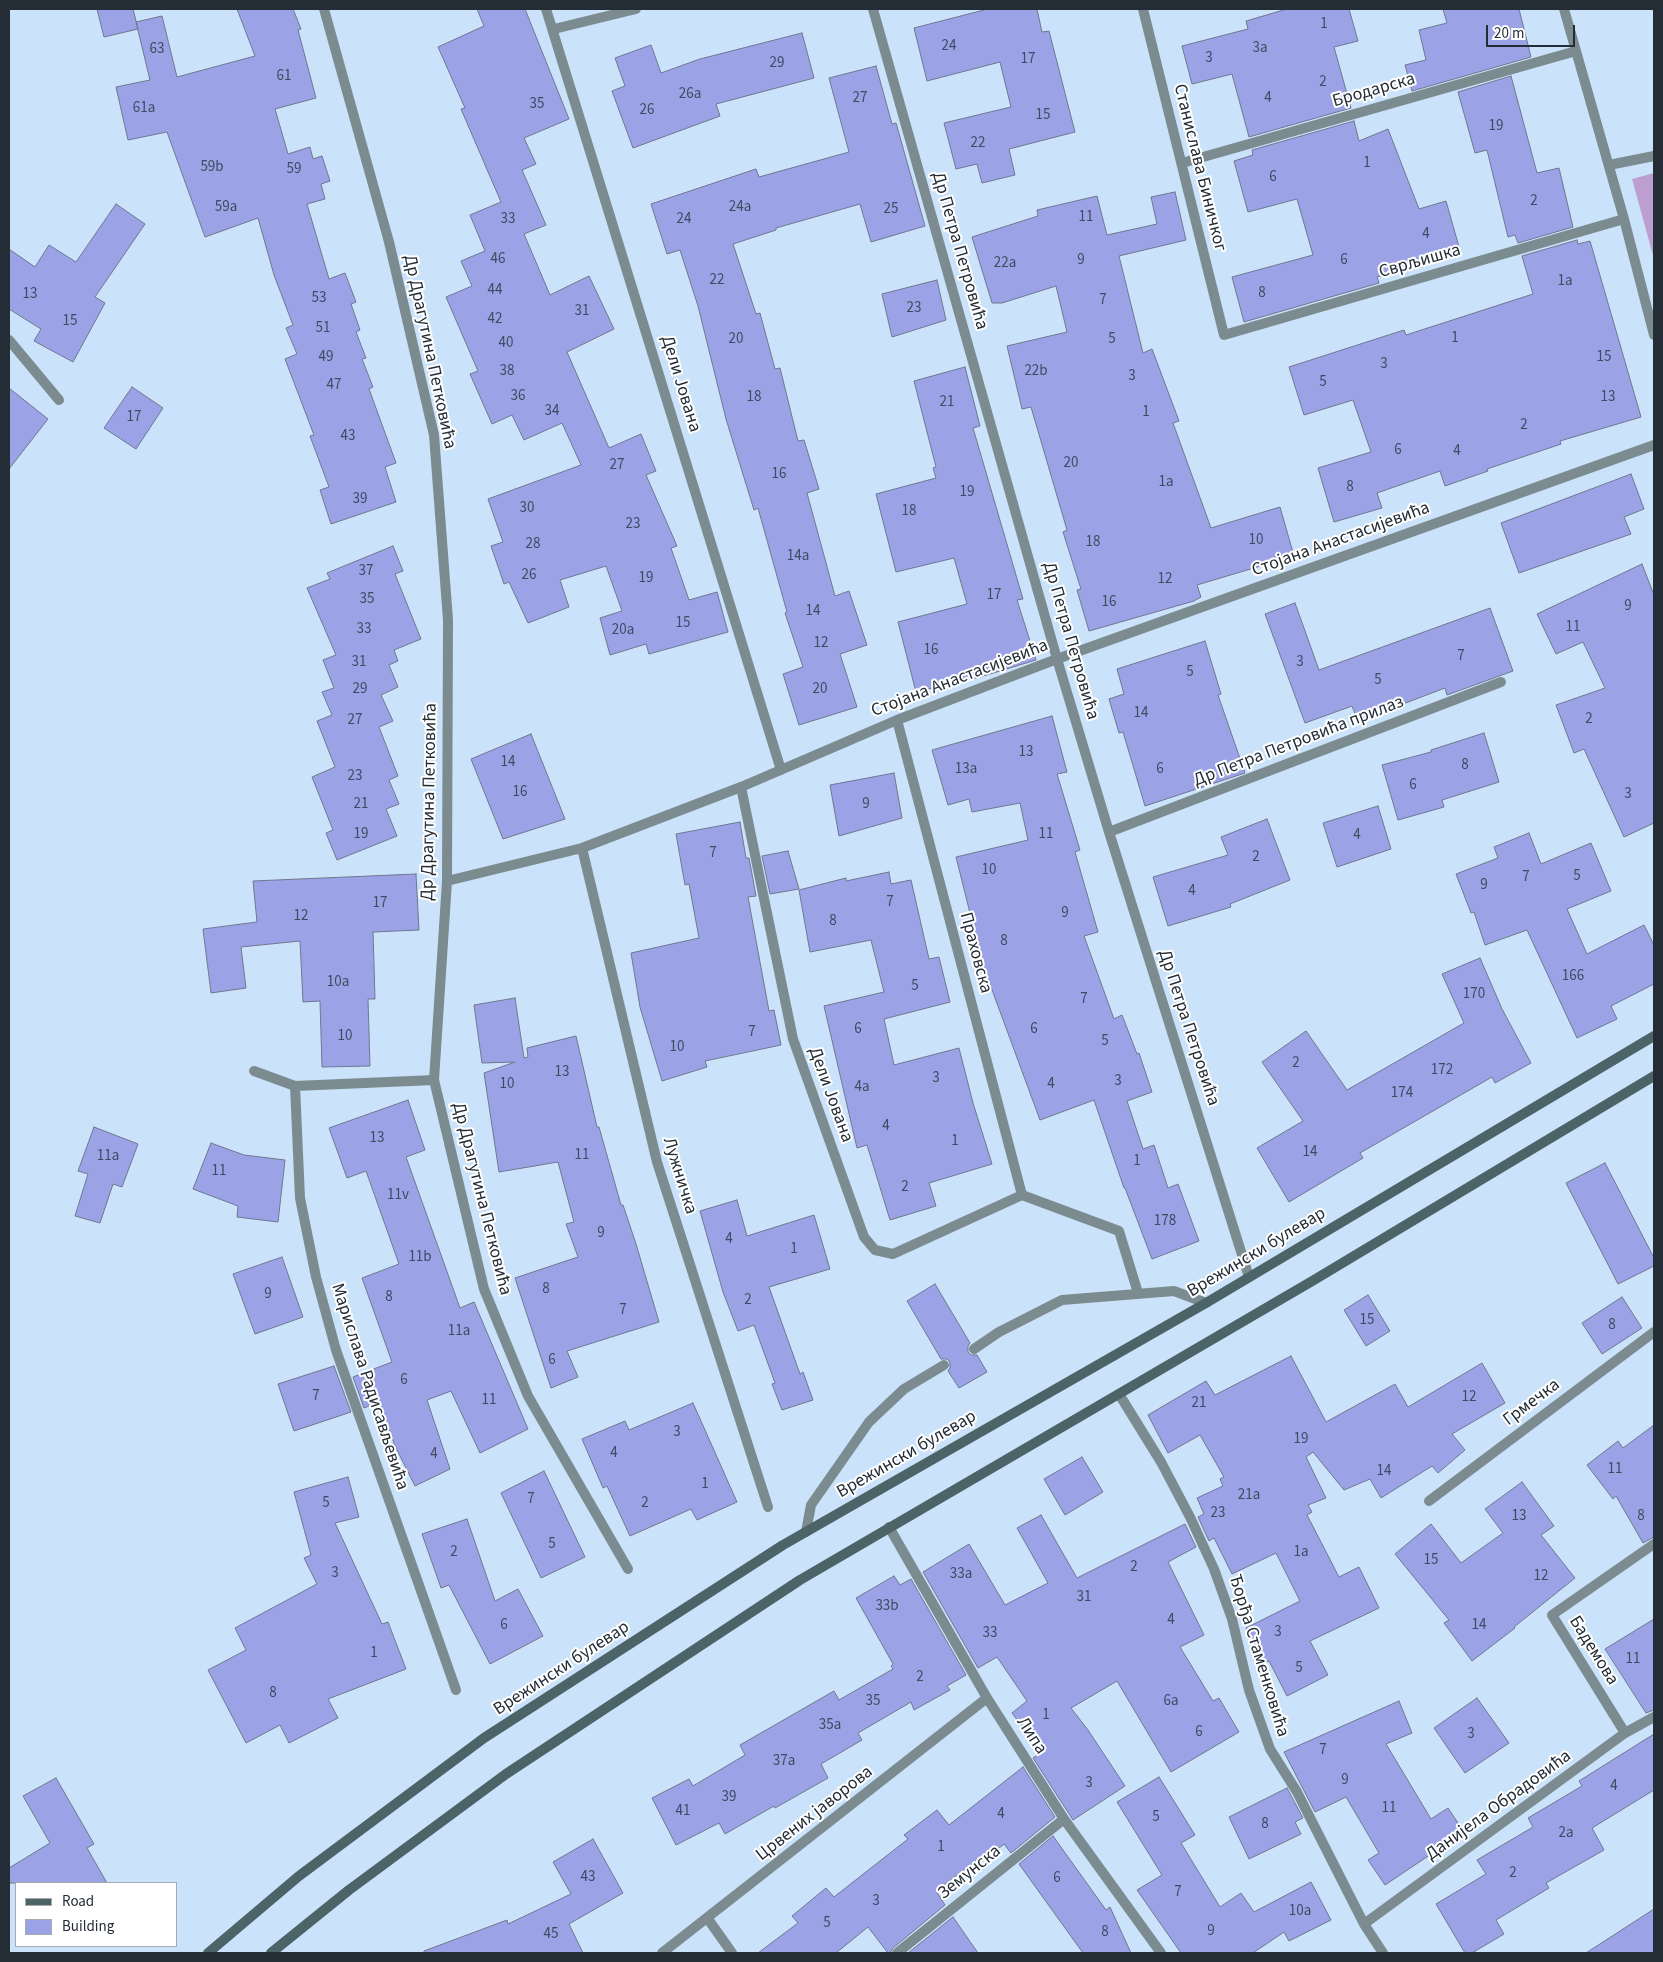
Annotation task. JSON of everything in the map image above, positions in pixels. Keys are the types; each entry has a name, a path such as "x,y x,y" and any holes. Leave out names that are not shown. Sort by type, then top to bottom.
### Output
{"main road":[{"name":"Врежински булевар","path":"208,1953 299,1876 484,1738 806,1532 1249,1277 1654,1036"},
{"path":"271,1953 349,1890 506,1774 800,1580 1314,1280 1654,1076"}],"street":[{"name":"Др Драгутина Петковића","path":"324,9 388,242 434,435 448,620 447,881 434,1080 484,1289 528,1396 628,1569"},
{"name":"Дели Јована","path":"546,9 554,29 781,770"},
{"path":"554,29 636,9"},
{"name":"Др Петра Петровића","path":"873,9 1057,659 1109,832 1249,1277"},
{"name":"Станислава Биничког","path":"1143,9 1224,335"},
{"path":"1564,9 1624,219 1654,335"},
{"name":"Бродарска","path":"1182,163 1576,51"},
{"path":"1609,165 1654,156"},
{"name":"Сврљишка","path":"1224,335 1624,219"},
{"path":"9,340 59,400"},
{"name":"Стојана Анастасијевића","path":"447,881 582,848 741,787 897,720 1057,659 1654,445"},
{"name":"Др Петра Петровића прилаз","path":"1109,832 1501,682"},
{"name":"Праховска","path":"897,720 1022,1195"},
{"name":"Дели Јована","path":"741,787 793,1039 864,1237 875,1250 893,1254 1022,1195"},
{"name":"Лужничка","path":"582,848 656,1162 768,1507"},
{"path":"254,1071 295,1086 434,1080"},
{"name":"Марислава Радисављевића","path":"295,1086 300,1198 316,1277 336,1350 456,1690"},
{"path":"1022,1195 1118,1231 1138,1293"},
{"path":"974,1349 999,1332 1062,1300 1174,1291 1206,1302"},
{"name":"Грмечка","path":"1429,1501 1654,1332"},
{"path":"806,1532 810,1505 869,1422 904,1389 944,1365"},
{"name":"Ђорђа Стаменковића","path":"1119,1394 1161,1462 1190,1517 1214,1569 1229,1610 1249,1690 1270,1749 1297,1792 1364,1924 1383,1953"},
{"name":"Липа","path":"889,1527 987,1698 1064,1818 1161,1953"},
{"name":"Бадемова","path":"1625,1733 1552,1616 1654,1544"},
{"name":"Црвених јаворова","path":"662,1953 708,1919 987,1698"},
{"name":"Данијела Обрадовића","path":"1364,1924 1625,1733 1654,1717"},
{"name":"Земунска","path":"897,1953 1064,1818"},
{"path":"708,1919 732,1953"}],"shaded area":[{"path":"1654,173 1654,259 1632,179"}],"building":[{"path":"97,9 133,9 138,29 104,37"},
{"path":"237,9 293,9 301,29 298,30 316,98 275,109 288,154 310,147 313,159 322,156 330,181 321,184 325,199 307,204 329,279 345,273 356,302 351,304 360,330 356,332 366,358 362,359 373,387 369,389 396,463 385,467 396,502 331,524 320,490 329,487 310,436 314,435 285,359 297,354 286,328 293,325 274,275 258,218 205,237 167,132 128,140 116,87 150,80 136,22 162,16 177,77 255,56"},
{"path":"477,9 525,9 569,119 524,138 536,164 522,170 546,225 524,234 550,295 589,276 614,329 567,352 609,448 641,434 656,471 646,475 677,546 671,548 689,600 717,592 728,632 649,654 646,644 610,655 600,618 622,611 606,566 560,580 569,607 528,623 509,582 504,584 491,546 503,542 488,499 581,465 562,423 524,440 512,415 492,424 470,374 478,371 446,297 472,286 461,261 485,251 470,215 501,202 461,109 465,108 438,47 484,26"},
{"path":"988,9 1037,9 1042,32 1049,31 1075,132 1009,149 1015,175 982,183 977,164 956,169 944,123 1011,107 1000,62 927,81 914,28"},
{"path":"1287,9 1349,9 1358,41 1334,47 1351,108 1249,137 1232,74 1192,84 1182,46 1248,29 1246,21"},
{"path":"1443,9 1519,9 1531,57 1412,91 1405,65 1426,60 1419,30 1447,23"},
{"path":"802,33 814,78 716,104 720,116 633,148 612,91 625,86 615,58 651,45 661,73 700,59"},
{"path":"876,66 892,124 896,123 925,226 871,242 860,204 776,228 776,230 733,244 756,314 760,313 775,369 780,368 798,441 804,440 819,489 807,493 835,596 849,591 867,645 840,654 857,707 799,725 783,674 803,667 785,613 787,612 758,508 754,510 726,419 698,306 680,250 667,254 651,204 756,169 759,177 849,152 829,78"},
{"path":"1511,76 1537,173 1559,168 1573,227 1518,243 1515,235 1508,237 1487,150 1475,153 1458,92"},
{"path":"1354,121 1359,141 1388,129 1419,209 1446,201 1461,254 1377,277 1379,283 1244,322 1232,277 1313,255 1297,199 1248,212 1234,161 1253,155 1252,150"},
{"path":"1175,192 1186,240 1119,256 1143,353 1152,349 1179,421 1173,423 1211,528 1280,507 1294,556 1197,585 1201,597 1194,601 1089,631 1077,590 1081,589 1063,532 1067,530 1031,407 1022,409 1007,346 1067,332 1056,286 1002,303 992,303 972,237 1038,216 1037,210 1097,196 1107,235 1157,224 1151,197"},
{"path":"116,204 145,224 95,297 105,303 73,362 34,341 41,329 9,309 9,249 35,267 49,245 76,262"},
{"path":"1577,240 1578,244 1590,241 1641,417 1560,441 1561,444 1487,469 1488,471 1445,486 1440,471 1377,493 1382,508 1334,522 1318,468 1371,452 1353,400 1304,415 1289,367 1404,330 1406,335 1533,294 1522,256"},
{"path":"937,280 946,320 892,337 882,294"},
{"path":"965,367 980,426 973,428 1023,599 1017,600 1036,660 980,677 916,692 898,622 967,604 954,558 896,572 876,494 936,478 933,468 936,467 914,381"},
{"path":"132,387 163,408 136,449 104,428"},
{"path":"9,388 48,419 9,469"},
{"path":"1631,474 1644,509 1624,517 1631,534 1519,573 1501,523"},
{"path":"393,546 403,571 395,574 421,639 394,650 398,661 389,665 398,687 381,695 393,721 379,727 398,776 389,780 399,804 386,809 397,836 337,860 326,833 333,830 312,777 335,767 317,721 332,715 322,692 334,688 323,660 336,655 307,588 330,579 327,573"},
{"path":"1642,564 1654,595 1654,823 1624,837 1584,749 1574,753 1556,705 1605,688 1583,642 1556,654 1537,614"},
{"path":"1295,603 1319,670 1490,608 1513,671 1447,695 1445,688 1358,721 1352,706 1305,723 1265,614"},
{"path":"1205,641 1221,694 1218,695 1245,773 1145,806 1123,732 1119,733 1109,699 1124,694 1117,669"},
{"path":"1052,716 1067,772 1057,774 1080,850 1075,852 1098,932 1084,936 1114,1019 1122,1015 1137,1054 1139,1053 1152,1092 1127,1101 1143,1149 1154,1145 1168,1188 1178,1184 1199,1241 1152,1259 1124,1188 1094,1100 1040,1120 974,941 969,922 972,921 956,857 1028,840 1020,803 972,812 969,799 948,805 932,750"},
{"path":"1484,733 1499,782 1442,800 1444,807 1398,820 1382,765 1431,752 1431,750"},
{"path":"531,734 565,819 503,839 471,759"},
{"path":"894,773 902,818 839,836 830,785"},
{"path":"1378,806 1391,849 1337,867 1323,823"},
{"path":"1267,819 1290,880 1230,904 1231,907 1168,926 1153,877 1228,855 1221,837"},
{"path":"740,822 746,858 749,858 756,896 748,897 769,1011 774,1010 781,1045 705,1061 707,1067 662,1081 640,1007 631,953 699,938 689,884 685,885 676,834"},
{"path":"1529,833 1541,864 1591,843 1611,891 1567,909 1587,954 1644,925 1654,945 1654,984 1611,1006 1617,1019 1577,1038 1527,930 1485,945 1474,912 1471,913 1456,874 1498,858 1494,847"},
{"path":"788,851 799,889 770,894 762,856"},
{"path":"889,872 891,884 911,880 929,959 939,957 950,1002 884,1019 894,1065 959,1048 973,1103 992,1164 929,1183 936,1206 890,1220 867,1145 857,1148 824,1006 884,992 871,940 810,952 799,890 846,878 846,881"},
{"path":"416,874 419,930 373,932 375,999 368,999 370,1066 322,1067 320,1001 303,1002 300,941 241,947 246,988 211,993 203,929 257,922 253,881"},
{"path":"1480,958 1502,1009 1531,1063 1495,1083 1492,1077 1360,1153 1363,1158 1289,1202 1257,1148 1303,1121 1262,1062 1306,1031 1347,1090 1464,1023 1442,974"},
{"path":"515,998 524,1058 528,1057 527,1048 576,1036 597,1127 599,1127 621,1205 623,1205 636,1244 659,1322 567,1351 578,1377 551,1388 515,1278 578,1257 566,1224 574,1222 558,1162 499,1172 484,1073 515,1062 482,1063 474,1005"},
{"path":"408,1100 425,1150 406,1157 460,1308 474,1302 528,1429 480,1453 451,1391 427,1400 450,1469 415,1486 395,1446 379,1402 364,1408 353,1377 392,1362 362,1278 399,1264 366,1171 347,1178 329,1128"},
{"path":"94,1127 138,1144 122,1187 113,1184 100,1223 75,1216 88,1174 78,1171"},
{"path":"211,1143 244,1155 285,1160 278,1222 237,1217 238,1206 193,1189"},
{"path":"1605,1163 1654,1258 1654,1266 1618,1284 1566,1183"},
{"path":"737,1200 747,1236 814,1215 830,1269 769,1287 800,1374 803,1372 813,1400 782,1410 772,1384 775,1383 754,1325 738,1331 723,1292 700,1211"},
{"path":"282,1257 303,1317 255,1334 233,1274"},
{"path":"935,1284 970,1343 968,1352 971,1355 977,1355 987,1372 959,1388 948,1371 950,1362 947,1359 941,1359 907,1301"},
{"path":"1368,1295 1390,1331 1366,1346 1344,1310"},
{"path":"1622,1297 1642,1328 1602,1354 1582,1323"},
{"path":"1291,1356 1326,1422 1395,1384 1408,1407 1482,1363 1505,1403 1452,1434 1465,1450 1438,1473 1432,1466 1381,1498 1370,1479 1344,1490 1313,1452 1306,1457 1326,1498 1308,1505 1312,1512 1307,1515 1339,1577 1359,1567 1379,1608 1310,1641 1328,1675 1287,1696 1269,1661 1263,1663 1246,1628 1300,1601 1276,1553 1232,1574 1214,1538 1209,1541 1198,1517 1204,1514 1197,1498 1223,1486 1220,1479 1224,1477 1200,1435 1168,1453 1148,1415 1206,1381 1215,1395"},
{"path":"334,1366 351,1412 294,1431 278,1384"},
{"path":"693,1403 737,1502 697,1520 691,1509 630,1536 607,1486 603,1488 582,1439 625,1421 629,1430"},
{"path":"1654,1425 1654,1537 1643,1543 1616,1496 1613,1499 1587,1465 1618,1441 1623,1448"},
{"path":"1082,1457 1103,1492 1065,1515 1044,1479"},
{"path":"544,1471 585,1557 541,1578 501,1493"},
{"path":"348,1477 359,1517 335,1523 382,1624 388,1622 406,1669 328,1699 338,1718 289,1743 280,1725 246,1743 208,1670 246,1650 235,1628 317,1584 304,1558 311,1555 294,1492"},
{"path":"1522,1482 1554,1526 1541,1535 1575,1578 1472,1661 1444,1623 1449,1620 1395,1554 1431,1524 1461,1563 1503,1533 1485,1509"},
{"path":"1041,1515 1077,1578 1185,1524 1196,1547 1168,1562 1204,1635 1180,1647 1213,1701 1219,1698 1239,1732 1171,1772 1117,1681 1071,1708 1125,1786 1073,1820 1033,1758 1042,1752 1012,1713 1027,1701 997,1657 978,1668 923,1572 969,1544 1005,1605 1048,1583 1017,1528"},
{"path":"467,1519 495,1601 518,1589 543,1636 490,1664 449,1585 441,1588 422,1534"},
{"path":"894,1576 900,1585 911,1579 966,1675 947,1686 950,1690 914,1710 911,1702 858,1733 862,1740 821,1764 828,1778 725,1834 719,1823 676,1845 652,1798 689,1779 693,1786 745,1755 740,1745 834,1691 839,1700 893,1669 891,1666 893,1664 856,1598"},
{"path":"1654,1619 1654,1710 1646,1713 1605,1649"},
{"path":"1477,1698 1509,1743 1465,1773 1434,1728"},
{"path":"1399,1701 1412,1733 1386,1744 1431,1819 1448,1808 1464,1832 1385,1885 1368,1860 1379,1853 1346,1797 1315,1812 1284,1752"},
{"path":"1654,1734 1654,1790 1592,1828 1604,1850 1546,1883 1549,1888 1496,1920 1504,1934 1472,1953 1465,1953 1436,1904 1486,1874 1477,1860 1533,1827 1528,1818 1582,1786 1579,1781"},
{"path":"1023,1767 1055,1817 1011,1853 1004,1844 993,1853 990,1850 936,1891 945,1905 893,1948 890,1953 888,1953 868,1927 836,1953 758,1953 798,1923 792,1916 826,1888 834,1897 908,1839 904,1835 937,1810 949,1825"},
{"path":"1159,1777 1195,1835 1181,1843 1220,1907 1241,1893 1254,1912 1311,1882 1331,1920 1289,1941 1284,1932 1253,1953 1181,1953 1137,1890 1162,1875 1117,1802"},
{"path":"56,1778 94,1844 87,1848 106,1882 9,1883 9,1868 50,1843 23,1796"},
{"path":"1287,1788 1303,1818 1295,1822 1301,1834 1249,1859 1229,1817"},
{"path":"1053,1836 1106,1910 1110,1907 1131,1953 1083,1953 1019,1864"},
{"path":"593,1839 623,1893 569,1924 583,1953 424,1953 424,1951 507,1920 508,1924 571,1894 553,1862"},
{"path":"1654,1909 1654,1953 1586,1953"},
{"path":"953,1917 978,1953 908,1953"}]}
